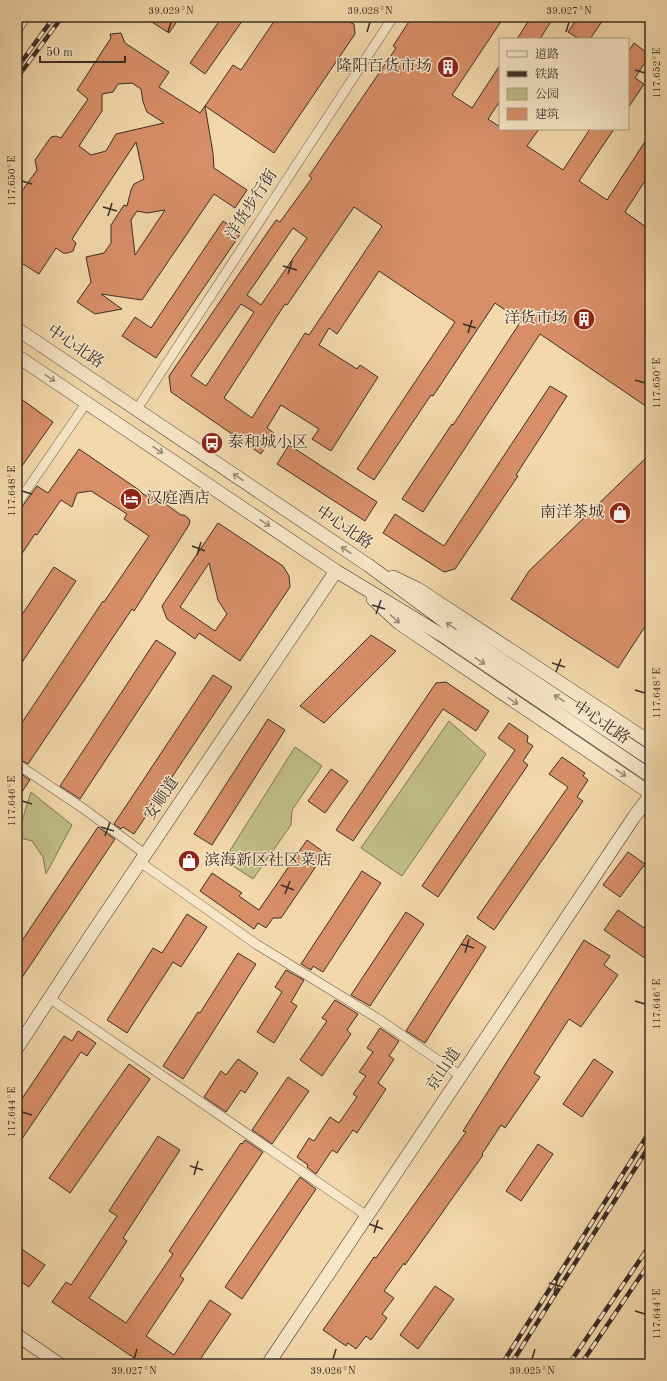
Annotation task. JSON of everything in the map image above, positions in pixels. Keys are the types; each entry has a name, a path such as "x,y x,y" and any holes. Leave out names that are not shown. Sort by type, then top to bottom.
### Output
{"street":[{"path":"17,27 24,17"},
{"name":"洋货步行街","path":"137,409 393,17"},
{"name":"中心北路","path":"17,329 368,565 455,629 650,759"},
{"name":"中心北路","path":"17,356 336,571 448,639 646,774"},
{"path":"17,504 86,402"},
{"path":"368,565 418,589 650,742"},
{"name":"安顺道","path":"17,1048 336,571"},
{"path":"356,583 399,623 650,794"},
{"path":"17,764 81,807 143,858 256,944 377,1018 461,1076"},
{"name":"京山道","path":"268,1364 650,794"},
{"path":"49,998 367,1216"},
{"path":"17,1335 59,1364"}],"green space":[{"path":"449,721 486,754 402,876 361,848"},
{"path":"295,747 322,766 292,810 291,825 253,879 224,860"},
{"path":"31,792 72,825 46,874 43,857 32,841 17,837"}],"building":[{"path":"144,17 180,17 169,33"},
{"path":"222,17 245,17 205,74 190,63"},
{"path":"277,17 336,17 354,24 355,34 274,153 205,106 233,65 241,70"},
{"path":"412,17 504,17 452,95 472,108 499,67 499,102 488,119 499,126 499,130 538,130 527,146 563,170 589,130 613,130 579,181 607,200 650,134 650,173 625,212 650,230 650,409 540,334 423,512 402,499 452,424 453,425 521,321 495,303 433,396 431,395 374,480 357,469 455,322 379,271 337,334 329,328 319,345 357,369 360,365 378,377 331,451 312,439 319,429 281,405 267,428 274,433 261,454 171,392 169,376 276,220 280,222 312,178 309,176 396,48 393,46","holes":["354,207 382,226 309,335 305,333 252,418 224,398 285,304 287,305","293,228 307,238 261,305 247,295","241,304 254,312 206,386 191,376"]},
{"path":"531,17 541,17 550,23 541,38 518,38"},
{"path":"578,17 598,17 603,20 591,38 577,38 568,32"},
{"path":"121,33 125,43 169,72 159,87 200,113 205,106 214,168 247,190 235,208 214,194 142,300 101,294 122,309 95,314 77,302 91,282 86,257 104,253 111,243 111,225 124,205 127,206 134,184 144,179 136,142 72,239 76,243 73,251 63,253 56,248 39,274 23,264 17,267 17,198 37,170 35,160 51,137 56,136 61,138 88,99 77,90 111,38 110,34","holes":["132,83 141,89 143,102 147,112 164,123 116,134 106,151 91,155 79,146 102,111 102,94 113,92 118,84","165,210 135,255 131,220 137,211 147,213"]},
{"path":"634,43 650,55 635,78 644,84 629,106 629,50"},
{"path":"223,221 241,233 156,358 122,336 135,317 151,328"},
{"path":"550,386 567,396 516,475 518,476 455,569 444,572 383,533 395,514 444,546"},
{"path":"17,396 53,422 17,473"},
{"path":"289,445 377,502 365,521 277,464"},
{"path":"79,449 143,494 149,497 156,497 181,515 184,515 190,521 189,525 134,611 132,609 28,764 17,758 17,730 103,601 104,602 149,536 124,519 127,514 91,491 77,493 72,507 61,500 17,561 17,510 22,507 37,486 48,493"},
{"name":"南洋茶城","path":"650,454 650,619 618,668 511,599 529,571"},
{"path":"218,523 283,566 289,576 290,587 240,661 199,633 195,639 167,619 162,606","holes":["209,563 218,600 227,614 215,631 180,607"]},
{"path":"54,567 76,581 17,670 17,622"},
{"path":"371,635 396,651 324,723 300,706"},
{"path":"156,640 176,653 80,799 60,786"},
{"path":"213,675 232,687 134,834 123,827 121,829 114,824"},
{"path":"446,682 489,711 476,731 443,709 353,841 336,830 436,683"},
{"path":"268,719 285,730 212,845 194,834"},
{"path":"509,723 528,736 527,742 533,746 523,761 528,765 438,897 422,886 515,750 498,738"},
{"path":"562,757 585,773 583,776 588,780 577,797 583,801 494,930 477,918 568,787 549,774"},
{"path":"331,769 348,781 325,813 308,801"},
{"path":"17,771 30,780 17,799"},
{"path":"98,827 115,839 17,985 17,948"},
{"path":"307,840 325,853 281,918 273,918 266,928 258,923 254,929 200,891 212,873 242,893 239,896 259,910"},
{"path":"628,852 645,864 620,897 603,885"},
{"path":"362,871 381,883 323,972 313,966 311,970 301,964"},
{"path":"618,910 650,932 650,953 646,959 604,930"},
{"path":"406,912 424,924 370,1006 351,995"},
{"path":"187,914 207,927 181,967 173,962 127,1033 107,1020 153,948 162,953"},
{"path":"467,935 486,947 425,1043 406,1031"},
{"path":"584,940 610,956 604,965 618,975 581,1027 569,1019 534,1073 540,1077 505,1128 501,1125 482,1154 483,1155 405,1265 404,1263 384,1291 394,1298 382,1314 387,1318 371,1340 366,1336 356,1349 348,1343 346,1346 323,1330 374,1257 376,1258 466,1132 463,1131"},
{"path":"238,953 256,964 183,1079 163,1066 198,1012 200,1013"},
{"path":"286,970 304,980 291,1002 297,1006 274,1043 257,1032 282,992 275,987"},
{"path":"335,1000 358,1014 347,1030 351,1034 322,1076 300,1060 327,1021 322,1018"},
{"path":"380,1028 399,1041 389,1056 394,1059 378,1083 386,1089 357,1133 353,1130 337,1153 332,1150 316,1174 307,1167 308,1165 297,1157 309,1138 314,1141 330,1117 339,1123 357,1097 353,1094 366,1076 359,1072 373,1052 367,1048"},
{"path":"78,1031 96,1043 87,1056 81,1052 17,1146 17,1106 64,1036 72,1041"},
{"path":"238,1059 258,1073 245,1093 241,1090 226,1112 204,1097 221,1071 226,1075"},
{"path":"594,1059 613,1072 582,1117 563,1104"},
{"path":"129,1064 150,1079 70,1193 49,1178"},
{"path":"288,1077 309,1091 272,1144 252,1130"},
{"path":"158,1136 180,1150 123,1238 127,1241 89,1298 126,1323 173,1254 169,1251 241,1143 242,1144 245,1140 263,1152 180,1276 184,1279 146,1336 174,1355 210,1300 231,1314 197,1364 143,1364 52,1302 66,1282 71,1285 117,1216 109,1211"},
{"path":"538,1144 553,1154 521,1201 506,1191"},
{"path":"300,1177 316,1189 242,1299 225,1287"},
{"path":"17,1246 45,1265 29,1287 17,1279"},
{"path":"435,1286 454,1299 418,1349 400,1335"}],"railway":[{"path":"17,68 54,17"},
{"path":"17,78 62,17"},
{"path":"502,1364 650,1131"},
{"path":"511,1364 650,1145"},
{"path":"569,1364 650,1245"},
{"path":"581,1364 650,1262"}],"place":[{"name":"隆阳百货市场","path":"448,67"},
{"name":"洋货市场","path":"584,319"},
{"name":"泰和城小区","path":"212,443"},
{"name":"汉庭酒店","path":"131,499"},
{"name":"南洋茶城","path":"620,513"},
{"name":"滨海新区社区菜店","path":"189,861"}]}
